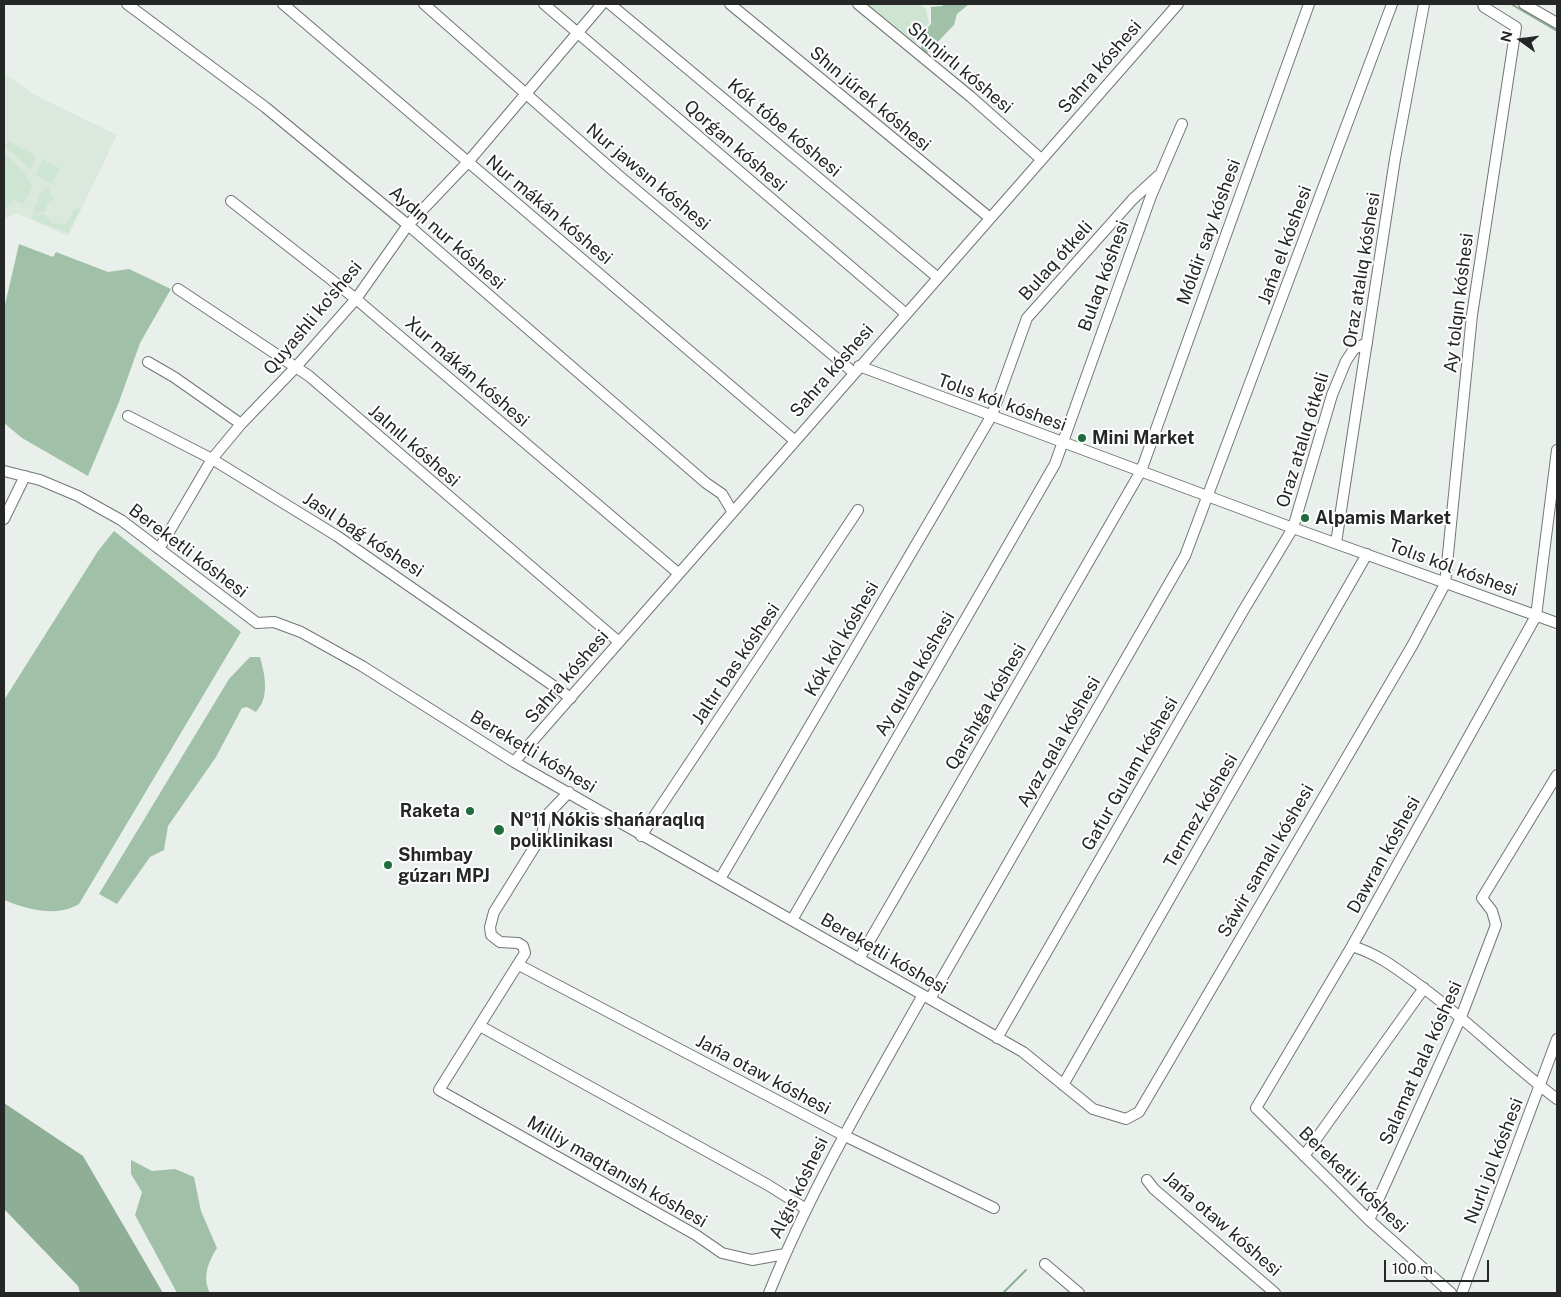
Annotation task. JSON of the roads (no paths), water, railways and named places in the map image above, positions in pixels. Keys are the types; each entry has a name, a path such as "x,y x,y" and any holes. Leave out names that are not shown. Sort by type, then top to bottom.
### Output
{"street":[{"name":"Aydın nur kóshesi","path":"127,4 265,107 408,225 699,477 722,494 732,511"},
{"name":"Nur mákán kóshesi","path":"283,4 794,440"},
{"name":"Nur jawsın kóshesi","path":"424,4 617,174 856,369"},
{"name":"Qorǵan kóshesi","path":"544,4 905,313"},
{"name":"Quyashli ko'shesi","path":"160,549 212,459 241,424 295,368 356,299 408,225 468,162 602,4"},
{"name":"Kók tóbe kóshesi","path":"610,4 937,277"},
{"name":"Shın júrek kóshesi","path":"730,4 990,218"},
{"name":"Shınjırlı kóshesi","path":"858,4 971,97 1041,159"},
{"name":"Sahra kóshesi","path":"514,762 905,313 1178,4"},
{"name":"Móldir say kóshesi","path":"1141,471 1309,4"},
{"name":"Jańa el kóshesi","path":"1209,497 1392,4"},
{"name":"Oraz atalıq kóshesi","path":"1336,543 1395,159 1424,4"},
{"name":"Ay tolqın kóshesi","path":"1445,584 1472,315 1516,27 1484,7 1483,4"},
{"path":"1524,4 1557,23"},
{"name":"Bulaq kóshesi","path":"1061,442 1160,174 1182,124"},
{"name":"Bulaq ótkeli","path":"992,415 1027,318 1133,199 1160,174"},
{"name":"Xur mákán kóshesi","path":"231,201 356,299 678,573"},
{"name":"Jalnılı kóshesi","path":"178,288 309,376 618,642"},
{"name":"Oraz atalıq ótkeli","path":"1293,528 1332,395 1346,361 1354,349 1367,343"},
{"path":"148,362 174,377 241,424"},
{"name":"Tolıs kól kóshesi","path":"856,369 992,415 1445,584 1557,623"},
{"name":"Kók kól kóshesi","path":"720,879 992,415"},
{"name":"Jasıl baǵ kóshesi","path":"128,416 212,459 344,541 571,698"},
{"name":"Ay qulaq kóshesi","path":"792,920 1055,464 1061,442"},
{"path":"1536,616 1557,450"},
{"name":"Bereketli kóshesi","path":"4,471 25,476 78,496 121,520 257,622 274,622 301,632 362,666 514,762 1023,1052 1093,1109"},
{"name":"Qarshıǵa kóshesi","path":"859,959 1141,471"},
{"path":"4,519 25,476"},
{"name":"Ayaz qala kóshesi","path":"927,997 1185,556 1209,497"},
{"name":"Jaltır bas kóshesi","path":"641,836 858,510"},
{"name":"Gafur Gulam kóshesi","path":"998,1038 1243,611 1293,528"},
{"name":"Termez kóshesi","path":"1063,1085 1367,554"},
{"name":"Sáwir samalı kóshesi","path":"1093,1109 1126,1119 1139,1112 1412,646 1445,584"},
{"name":"Dawran kóshesi","path":"1256,1108 1352,946 1536,616"},
{"name":"Salamat bala kóshesi","path":"1369,1220 1462,1017 1496,925 1495,917 1482,898 1557,775"},
{"path":"569,792 546,816 542,836 494,912 490,927 492,935 500,942 518,943 524,946 525,953 480,1026 768,1185 806,1209"},
{"path":"1352,946 1375,954 1424,988 1462,1017 1557,1099"},
{"name":"Jańa otaw kóshesi","path":"519,965 843,1135 994,1208"},
{"path":"1304,1156 1424,988"},
{"name":"Alǵıs kóshesi","path":"768,1293 806,1209 843,1135 927,997"},
{"name":"Milliy maqtanısh kóshesi","path":"480,1026 439,1090 696,1235 722,1253 752,1260 785,1254"},
{"name":"Nurlı jol kóshesi","path":"1462,1293 1557,1039"},
{"name":"Bereketli kóshesi","path":"1256,1108 1369,1220 1451,1293"},
{"name":"Jańa otaw kóshesi","path":"1147,1180 1154,1189 1275,1293"},
{"path":"1045,1264 1079,1293"}],"waterway":[{"path":"1511,4 1557,31"},
{"path":"1003,1293 1026,1270"}],"place":[{"name":"Mini Market","path":"1082,438"},
{"name":"Alpamis Market","path":"1305,518"},
{"name":"Raketa","path":"470,811"},
{"name":"№11 Nókis shańaraqlıq poliklinikası","path":"499,830"},
{"name":"Shımbay gúzarı MPJ","path":"388,865"}]}
